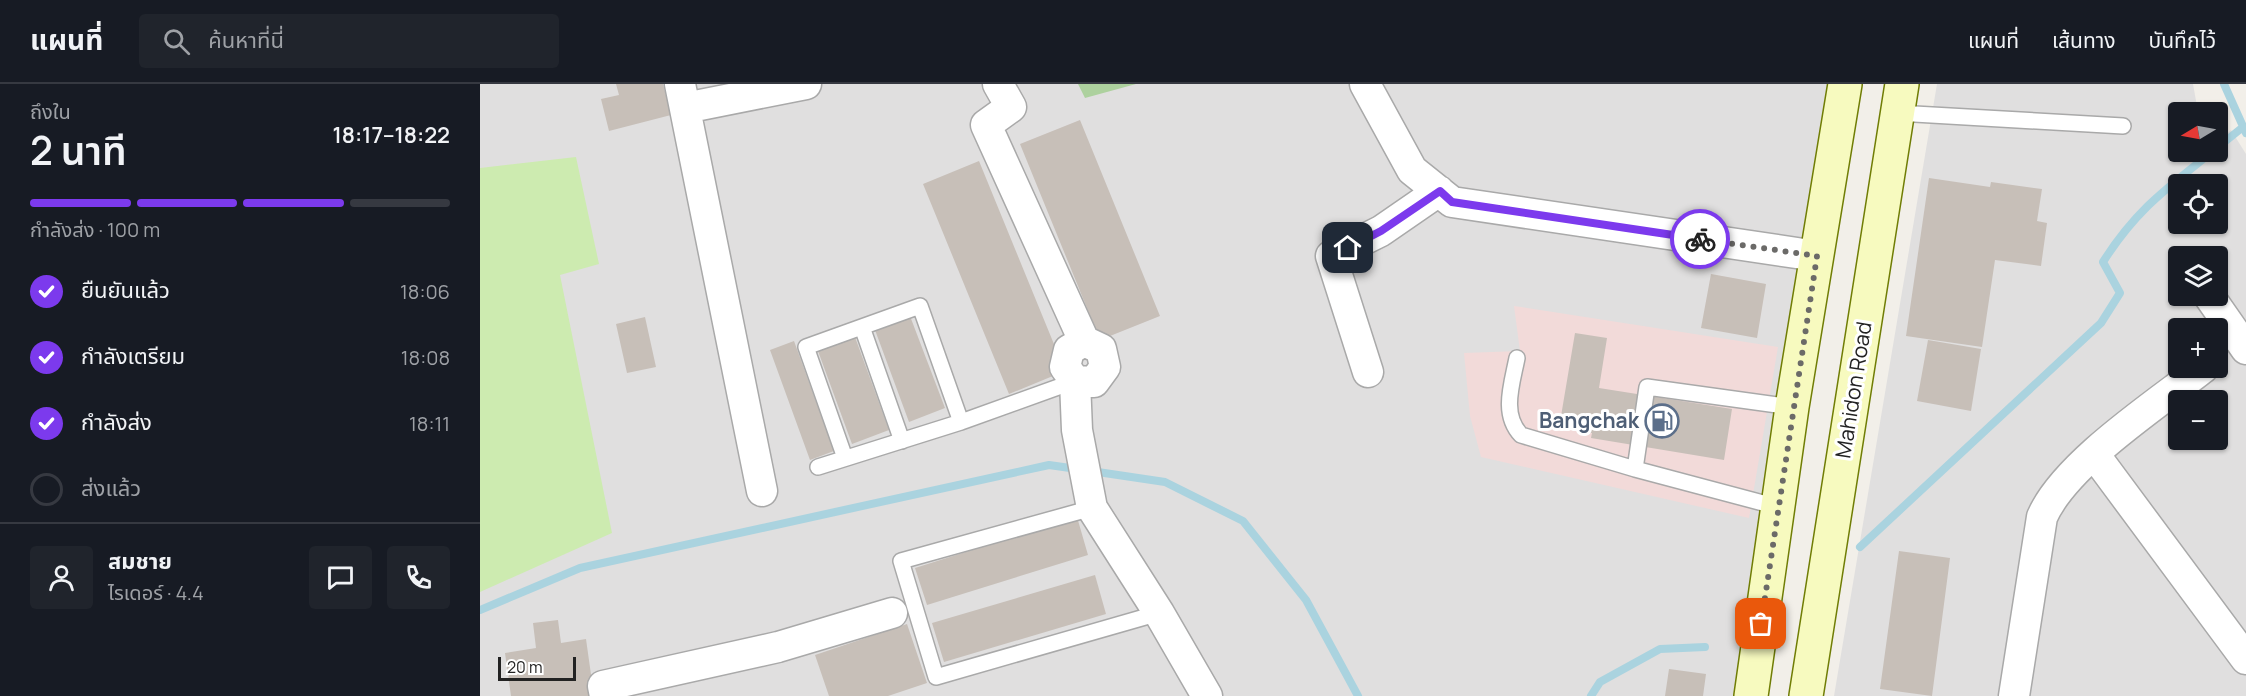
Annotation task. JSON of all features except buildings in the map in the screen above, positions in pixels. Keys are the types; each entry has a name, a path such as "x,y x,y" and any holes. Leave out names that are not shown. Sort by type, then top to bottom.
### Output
{"main road":[{"path":"1751,696 1792,407 1845,84"},
{"name":"Mahidon Road","path":"1806,696 1900,98"}],"street":[{"path":"762,490 683,96 806,84"},
{"path":"998,84 1011,107 986,125 1084,341 1069,350 1065,367 1075,381 1077,430 1091,501 1207,696"},
{"path":"1365,84 1412,170 1452,202 1817,256"},
{"path":"1368,372 1331,256 1381,231 1440,191"},
{"path":"2214,306 2234,348"},
{"path":"2014,696 2042,517 2049,500 2094,454 2190,378"},
{"path":"2094,454 2246,659"},
{"path":"605,696 603,686 778,647 892,613"}],"lane":[{"path":"1900,98 2123,126"},
{"path":"845,458 806,347 920,306 961,422"},
{"path":"862,327 902,441"},
{"path":"1517,358 1509,406 1511,420 1521,435 1635,469 1778,507"},
{"path":"818,467 961,422 1075,381"},
{"path":"1635,469 1647,387 1792,407"},
{"path":"1091,501 901,561 936,677 1159,613"}],"shaded area":[{"path":"480,84 1839,84 1741,696 480,696"},
{"path":"1937,84 2193,84 2196,102 2168,102 2168,162 2228,162 2228,133 2231,130 2246,154 2246,696 1834,696"},
{"path":"1514,306 1778,347 1749,518 1481,457 1470,416 1464,353 1520,351"}],"green space":[{"path":"1078,84 1136,84 1085,98"},
{"path":"576,157 599,264 560,275 612,533 480,592 480,168"}],"waterway":[{"path":"2224,84 2246,133"},
{"path":"2228,139 2243,127"},
{"path":"1860,547 2101,323 2120,293 2103,262 2140,214 2200,162"},
{"path":"480,610 580,568 1049,465 1077,469"},
{"path":"1091,471 1165,482 1243,521 1306,600 1358,696"},
{"path":"1591,696 1600,682 1660,649 1705,647"}],"way so far":[{"path":"1700,239 1817,256 1792,407 1761,624"}],"place":[{"name":"Bangchak","path":"1662,421"}],"route":[{"path":"1348,248 1381,231 1440,191 1452,202 1700,239"}]}
